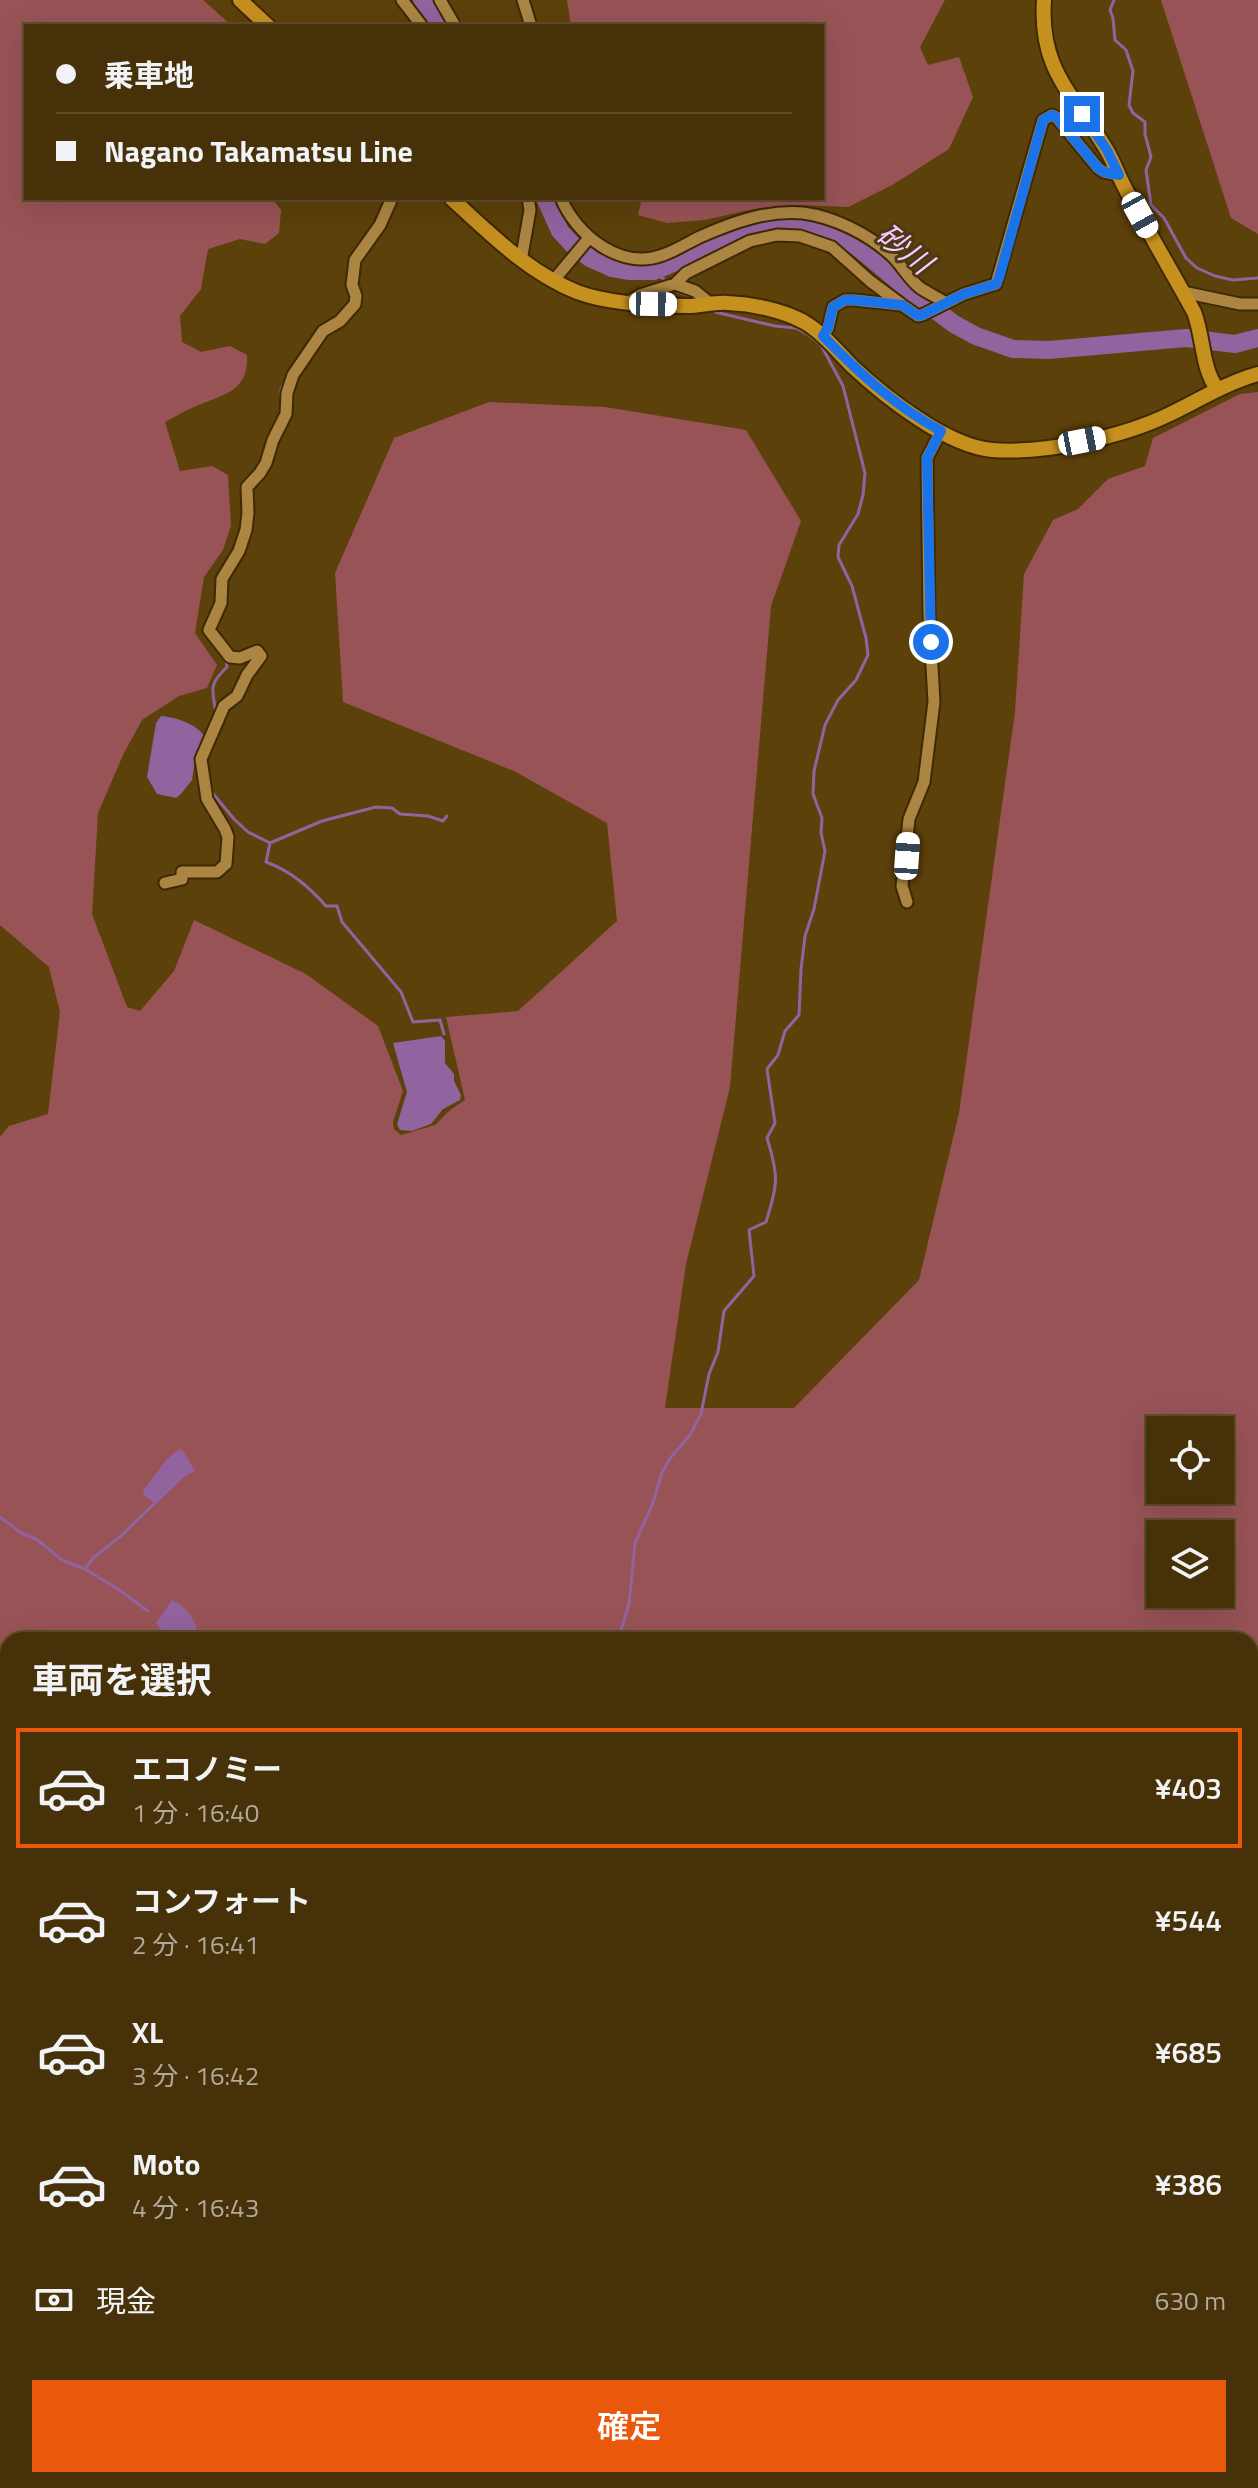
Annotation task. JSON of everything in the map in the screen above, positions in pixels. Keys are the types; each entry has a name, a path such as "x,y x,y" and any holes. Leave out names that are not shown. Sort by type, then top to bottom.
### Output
{"main road":[{"path":"240,0 266,24"},
{"path":"1044,0 1047,52 1057,76 1107,150 1183,292 1200,328 1207,373 1217,389"},
{"path":"453,200 521,261 578,292 629,302 689,306 727,303 761,307 802,320 886,396 941,431 989,450 1035,449 1140,427 1217,389 1258,374"}],"street":[{"path":"402,0 420,24"},
{"path":"440,0 454,24"},
{"path":"523,0 530,24"},
{"path":"629,302 640,295 675,284 686,273 750,241 777,235 800,236 832,247 870,281 918,316 922,315 964,294 996,284 1043,120 1047,117 1056,117 1098,168 1119,175"},
{"path":"165,883 182,879 182,872 217,872 226,864 228,837 207,799 201,759 224,706 237,696 261,656 257,651 240,658 230,657 209,630 221,603 222,579 239,551 246,530 247,487 260,473 286,414 287,393 293,375 323,331 340,321 355,304 352,285 355,260 380,225 391,200"},
{"path":"521,261 530,210 528,200"},
{"path":"562,200 582,233 609,251 637,259 661,256 763,214 803,213 836,221 891,255 918,286 946,303"},
{"path":"554,280 589,238"},
{"path":"675,284 695,291 711,304"},
{"path":"1183,292 1230,303 1258,304"},
{"path":"823,336 833,307 845,300 902,305"},
{"path":"907,902 902,886 909,819 924,782 934,702 929,613 927,458 941,431"}],"shaded area":[{"path":"0,0 203,0 230,24 24,24 24,200 274,200 281,210 279,233 265,244 240,239 208,249 201,289 180,316 182,342 201,352 230,346 247,355 244,377 232,391 165,422 180,471 212,466 228,475 231,526 223,550 204,577 195,633 217,665 207,688 179,696 142,720 98,813 92,914 127,1007 140,1011 174,971 194,920 306,974 378,1026 403,1091 393,1122 394,1129 401,1135 435,1125 465,1100 446,1017 518,1011 617,921 607,823 514,771 343,702 335,573 394,438 489,402 605,407 746,430 801,521 771,606 730,1087 686,1264 665,1408 794,1408 919,1280 959,1113 1015,712 1024,574 1053,520 1078,509 1108,479 1145,466 1153,438 1240,394 1258,392 1258,1632 0,1632 0,1137 9,1126 48,1114 60,1012 49,967 0,925"},
{"path":"567,0 945,0 920,47 928,65 959,57 973,97 949,149 894,184 848,207 800,205 759,208 704,220 667,223 638,215 642,200 824,200 824,24 571,24"},
{"path":"1161,0 1258,0 1258,234 1231,218"},
{"path":"161,716 185,722 204,736 195,759 192,780 176,798 157,794 147,777 156,723"},
{"path":"441,1036 445,1041 445,1063 454,1074 460,1100 443,1109 431,1124 412,1131 400,1130 397,1124 407,1092 393,1043"},
{"path":"179,1449 195,1471 185,1476 156,1504 143,1491 166,1460"},
{"path":"172,1600 191,1616 198,1632 163,1632 156,1623"}],"waterway":[{"name":"砂川","path":"422,0 438,24"},
{"path":"1114,0 1110,10 1115,40 1126,50 1133,71 1129,105 1133,113 1145,122 1151,157 1146,170 1151,205 1164,218 1186,258 1197,268 1233,280 1258,278"},
{"name":"砂川","path":"546,200 560,231 573,245 590,258 612,268 630,271 654,271 759,227 791,225 820,229 855,245 954,324 976,336 1013,349 1049,350 1186,338 1235,344 1258,338"},
{"path":"654,271 667,282"},
{"path":"673,288 695,297"},
{"path":"620,1632 629,1604 635,1543 653,1503 662,1472 690,1435 701,1414 709,1374 718,1352 724,1311 754,1276 749,1230 766,1222 776,1180 767,1138 775,1123 767,1069 778,1055 785,1031 799,1015 805,936 814,909 825,851 822,818 813,794 814,771 825,725 838,700 856,680 868,655 852,586 838,557 839,545 858,514 865,473 843,386 821,345 809,335 796,328 715,312"},
{"path":"281,395 286,380"},
{"path":"216,714 213,689 216,679 227,667 226,660"},
{"path":"210,790 248,832 270,843 266,862 299,880 326,906 337,906 342,922 401,992 413,1022 440,1020 444,1034"},
{"path":"270,843 322,821 376,807 443,821 447,816"},
{"path":"85,1569 94,1557 157,1501"},
{"path":"0,1517 21,1533 36,1539 62,1560 85,1569 148,1611"}],"route":[{"path":"931,642 927,458 941,431 886,396 823,336 833,307 845,300 902,305 918,316 964,294 996,284 1043,120 1052,115 1056,117 1098,168 1119,175 1107,150 1082,114"}]}
